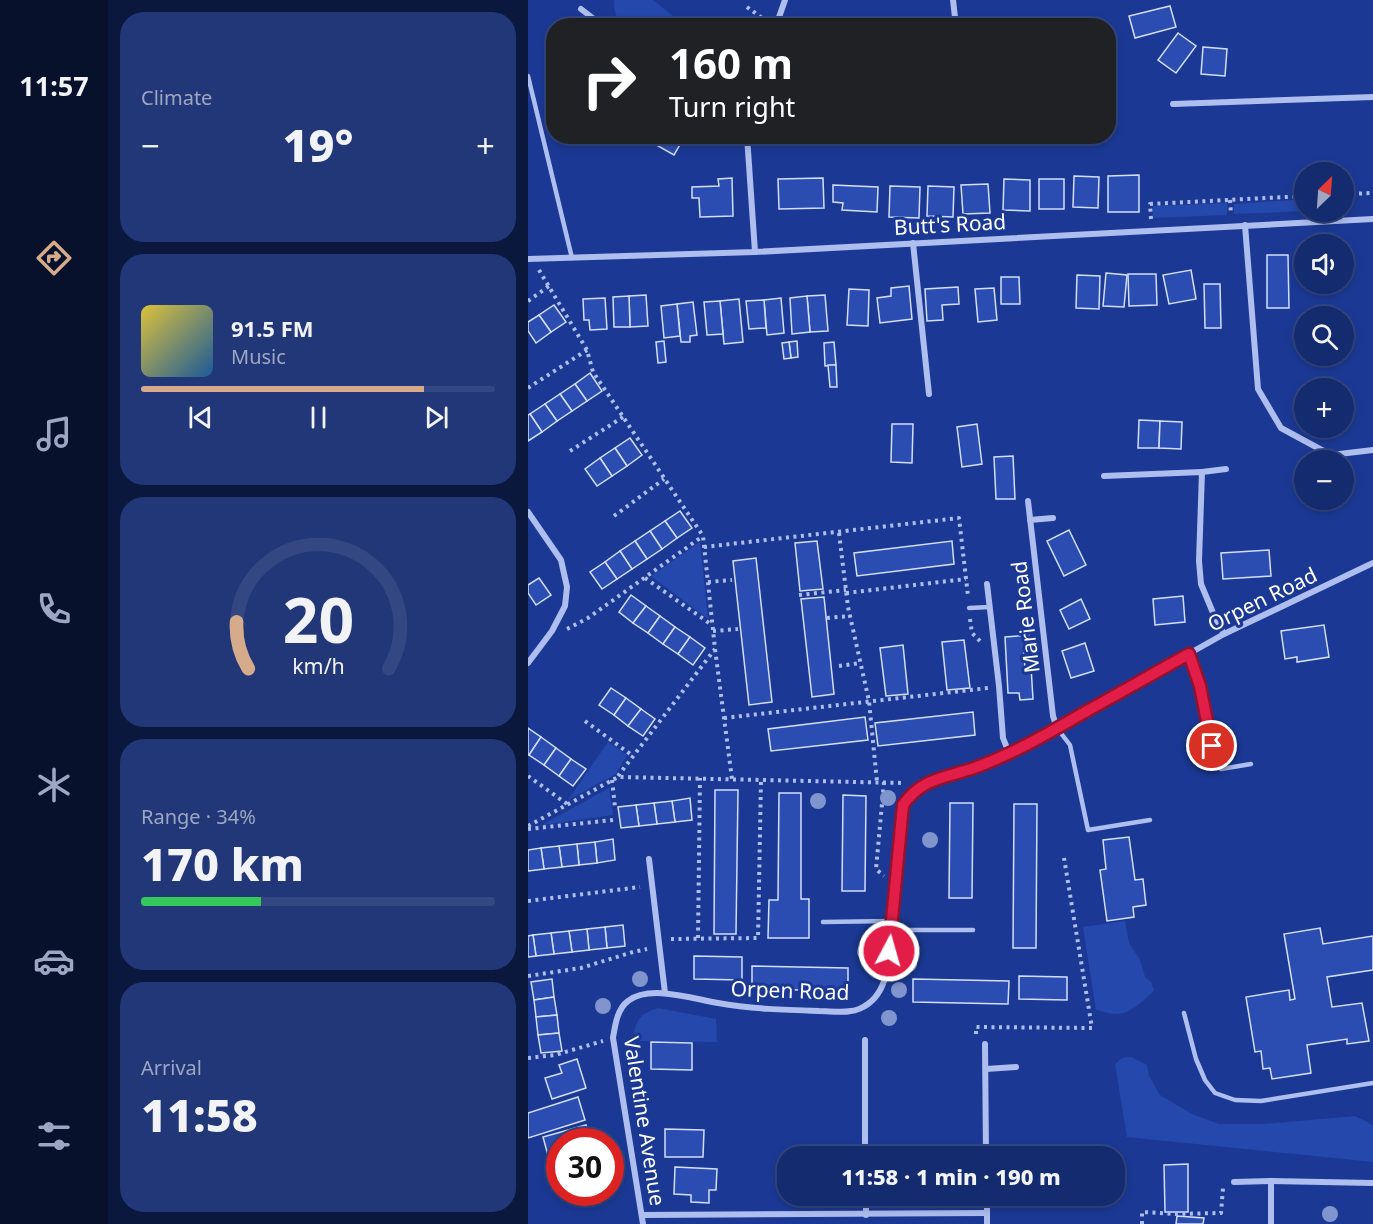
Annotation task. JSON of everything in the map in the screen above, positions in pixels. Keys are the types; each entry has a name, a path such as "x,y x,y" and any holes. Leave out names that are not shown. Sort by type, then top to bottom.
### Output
{"street":[{"path":"779,18 785,0"},
{"path":"953,0 955,18"},
{"path":"581,9 593,18"},
{"path":"1173,104 1373,97"},
{"path":"747,144 755,252"},
{"name":"Butt's Road","path":"530,259 755,252 1373,219"},
{"path":"1245,225 1258,388 1281,428 1331,455 1373,450"},
{"path":"913,243 929,394"},
{"path":"1104,476 1226,469"},
{"path":"1202,472 1199,561 1201,584 1224,634"},
{"name":"Marie Road","path":"1028,501 1053,716 1057,728"},
{"path":"528,512 561,560 567,587 565,606 552,631 528,663"},
{"path":"1030,520 1053,518"},
{"name":"Orpen Road","path":"615,1023 626,1002 648,993 665,993 726,1005 785,1010 853,1011 869,1004 881,991 887,973 903,805 910,796 925,784 1009,753 1224,634 1373,563"},
{"path":"987,584 1003,738 1009,753"},
{"path":"649,859 665,993"},
{"name":"Valentine Avenue","path":"615,1023 613,1038 643,1224"},
{"path":"865,1040 866,1146"},
{"path":"986,1044 986,1146"},
{"path":"986,1069 1016,1067"},
{"path":"1271,1181 1271,1224"},
{"path":"1234,1182 1373,1183"},
{"path":"866,1206 866,1215"},
{"path":"987,1206 987,1224"},
{"path":"642,1215 987,1213"}],"lane":[{"path":"528,76 572,258"},
{"path":"969,608 990,607"},
{"path":"1189,654 1200,686 1216,766 1221,769 1251,764"},
{"path":"1057,728 1070,745 1088,830 1150,820"},
{"path":"823,922 892,921"},
{"path":"891,930 973,930"},
{"path":"1184,1013 1204,1080 1215,1093 1234,1100 1261,1101 1373,1083"}],"path":[{"path":"747,7 761,18"},
{"path":"1354,194 1373,193"},
{"path":"1150,204 1294,197"},
{"path":"530,259 587,350 593,372 703,536 732,779"},
{"path":"528,301 549,286"},
{"path":"528,388 587,350"},
{"path":"570,452 623,417"},
{"path":"614,516 664,478"},
{"path":"704,547 959,519 972,633 984,646"},
{"path":"839,533 850,616 869,701 877,782"},
{"path":"552,631 576,626 703,536"},
{"path":"645,578 713,628 738,629"},
{"path":"799,595 966,579"},
{"path":"708,582 732,580"},
{"path":"827,618 850,616"},
{"path":"618,777 715,649"},
{"path":"839,666 860,663"},
{"path":"724,717 988,688 987,677"},
{"path":"585,721 633,756"},
{"path":"528,776 567,804"},
{"path":"528,827 618,777 925,784"},
{"path":"698,938 700,778"},
{"path":"612,780 615,807"},
{"path":"658,939 758,938 761,780"},
{"path":"884,782 876,869 895,886"},
{"path":"528,827 613,820"},
{"path":"986,1044 976,1040 976,1027 1092,1028 1064,858"},
{"path":"528,901 652,886"},
{"path":"528,976 581,968 633,952 659,947"},
{"path":"528,1058 555,1055 613,1038"},
{"path":"1142,1224 1142,1212 1221,1213 1223,1187 1234,1182"}],"shaded area":[{"path":"614,0 653,0 675,18 618,18"},
{"path":"1294,200 1294,211 1234,214 1234,204"},
{"path":"1227,203 1227,215 1153,218 1153,206"},
{"path":"700,542 708,619 651,576"},
{"path":"608,742 627,755 616,774 568,800"},
{"path":"609,788 613,815 542,825"},
{"path":"1125,921 1129,943 1140,960 1145,977 1151,982 1154,990 1127,1012 1111,1014 1096,1010 1083,927"},
{"path":"658,1008 716,1019 717,1042 633,1041 635,1029 642,1016"},
{"path":"1131,1057 1147,1065 1149,1076 1160,1095 1192,1114 1219,1124 1263,1124 1355,1116 1373,1125 1373,1162 1127,1137 1115,1064 1122,1058"}],"building":[{"path":"1170,6 1176,27 1135,38 1129,16"},
{"path":"1178,33 1196,46 1176,73 1158,60"},
{"path":"1203,47 1227,49 1225,76 1201,74"},
{"path":"655,144 680,144 674,155"},
{"path":"1139,175 1139,212 1108,212 1108,176"},
{"path":"1074,176 1099,177 1098,208 1073,207"},
{"path":"732,178 733,216 700,217 699,198 692,198 692,187 719,186 718,179"},
{"path":"823,178 824,208 779,209 778,179"},
{"path":"1004,179 1030,180 1030,211 1003,210"},
{"path":"1039,179 1064,179 1064,209 1039,209"},
{"path":"988,184 990,213 963,214 961,185"},
{"path":"833,185 878,187 877,212 842,210 843,203 833,202"},
{"path":"890,186 920,187 919,218 889,217"},
{"path":"928,186 954,187 953,217 927,216"},
{"path":"1267,255 1288,255 1289,308 1267,308"},
{"path":"1191,270 1196,299 1169,304 1163,275"},
{"path":"1106,273 1127,275 1124,307 1103,306"},
{"path":"1128,274 1156,274 1157,305 1129,306"},
{"path":"1077,275 1100,276 1099,309 1076,308"},
{"path":"1001,277 1019,277 1020,304 1001,304"},
{"path":"1204,284 1220,284 1221,328 1205,328"},
{"path":"909,286 912,319 880,323 877,298 891,296 891,288"},
{"path":"958,287 959,304 942,305 943,320 927,321 925,289"},
{"path":"994,288 997,320 978,322 975,289"},
{"path":"849,289 869,290 868,326 847,325"},
{"path":"646,295 648,326 630,327 629,296"},
{"path":"825,295 828,331 810,332 807,296"},
{"path":"629,296 630,327 614,327 613,297"},
{"path":"807,296 810,332 792,334 790,298"},
{"path":"605,298 607,329 590,330 589,320 584,320 583,299"},
{"path":"781,298 784,333 767,335 764,300"},
{"path":"739,299 743,342 724,344 720,301"},
{"path":"764,300 766,328 749,329 746,301"},
{"path":"720,301 723,334 707,335 704,302"},
{"path":"693,302 697,335 690,336 690,342 681,342 677,304"},
{"path":"677,304 680,336 664,338 661,306"},
{"path":"554,305 566,322 551,332 539,315"},
{"path":"539,315 551,332 536,343 528,331 528,322"},
{"path":"664,341 666,362 658,363 656,342"},
{"path":"797,341 798,357 791,358 789,342"},
{"path":"789,342 791,358 784,359 782,343"},
{"path":"834,342 836,365 825,366 824,343"},
{"path":"828,365 836,365 837,387 830,387"},
{"path":"590,373 602,391 587,401 575,384"},
{"path":"575,384 587,401 572,411 560,394"},
{"path":"560,394 572,411 557,421 545,404"},
{"path":"545,404 557,421 542,432 530,414"},
{"path":"530,414 542,432 528,441 528,415"},
{"path":"1139,420 1160,421 1159,448 1138,448"},
{"path":"1160,421 1182,422 1181,449 1159,448"},
{"path":"892,424 913,424 912,463 891,462"},
{"path":"977,424 982,464 962,467 957,427"},
{"path":"630,438 642,455 627,466 615,448"},
{"path":"615,448 627,466 612,476 600,458"},
{"path":"1013,456 1015,499 996,499 994,457"},
{"path":"600,458 612,476 597,486 585,469"},
{"path":"680,511 692,528 677,538 665,521"},
{"path":"665,521 677,538 662,549 650,531"},
{"path":"1069,530 1086,565 1064,576 1047,541"},
{"path":"650,531 662,549 647,559 635,541"},
{"path":"635,541 647,559 632,569 620,551"},
{"path":"817,541 823,589 800,591 795,543"},
{"path":"952,541 954,564 857,576 854,553"},
{"path":"1269,550 1271,576 1223,579 1221,553"},
{"path":"620,551 632,569 617,579 605,562"},
{"path":"756,558 772,702 749,705 733,561"},
{"path":"605,562 617,579 602,589 590,572"},
{"path":"539,578 551,595 536,605 528,593 528,585"},
{"path":"631,595 646,606 633,623 619,612"},
{"path":"1183,596 1185,622 1155,625 1153,599"},
{"path":"824,597 834,694 812,697 801,599"},
{"path":"1081,599 1090,619 1069,629 1060,610"},
{"path":"646,606 660,616 648,633 633,623"},
{"path":"660,616 675,627 663,644 648,633"},
{"path":"1324,625 1329,657 1297,662 1297,657 1285,659 1281,631"},
{"path":"675,627 690,637 678,654 663,644"},
{"path":"1029,635 1031,653 1024,653 1025,668 1031,667 1033,699 1020,700 1019,693 1008,693 1005,637"},
{"path":"690,637 705,648 693,665 678,654"},
{"path":"964,640 970,688 947,690 942,642"},
{"path":"1085,643 1094,671 1071,678 1062,651"},
{"path":"903,645 908,694 886,696 880,648"},
{"path":"611,688 626,698 614,715 599,705"},
{"path":"626,698 641,709 628,726 614,715"},
{"path":"641,709 655,719 643,736 628,726"},
{"path":"973,712 975,735 878,746 875,723"},
{"path":"865,717 868,740 771,751 768,729"},
{"path":"528,728 541,737 529,755 528,754"},
{"path":"541,737 556,748 544,765 529,755"},
{"path":"556,748 571,759 559,776 544,765"},
{"path":"571,759 586,769 573,786 559,776"},
{"path":"715,790 738,790 736,934 714,934"},
{"path":"779,793 801,793 801,899 809,899 809,938 768,938 769,900 778,900"},
{"path":"843,795 866,796 865,891 842,891"},
{"path":"690,798 692,820 675,822 672,801"},
{"path":"672,801 675,822 657,824 654,803"},
{"path":"654,803 657,824 639,826 636,805"},
{"path":"950,803 973,803 972,898 949,898"},
{"path":"1014,804 1037,804 1036,948 1013,948"},
{"path":"636,805 639,826 621,828 618,807"},
{"path":"1129,837 1135,880 1143,879 1146,905 1133,907 1134,917 1107,921 1100,870 1106,869 1103,840"},
{"path":"613,839 615,860 597,863 595,842"},
{"path":"595,842 597,863 579,865 577,844"},
{"path":"577,844 579,865 562,867 559,846"},
{"path":"559,846 562,867 544,869 541,848"},
{"path":"541,848 544,869 528,871 528,850"},
{"path":"623,925 625,946 607,948 605,927"},
{"path":"605,927 607,948 589,950 587,929"},
{"path":"1320,928 1323,944 1373,936 1373,970 1327,977 1332,1007 1362,1003 1369,1041 1347,1044 1347,1039 1307,1045 1311,1073 1272,1079 1270,1068 1263,1069 1261,1051 1255,1052 1246,997 1289,990 1290,1000 1295,999 1284,934"},
{"path":"587,929 589,950 572,952 569,931"},
{"path":"569,931 572,952 554,954 551,933"},
{"path":"551,933 554,954 536,956 533,935"},
{"path":"533,935 536,956 528,957 528,936"},
{"path":"694,956 742,957 742,980 694,979"},
{"path":"752,966 848,968 848,991 752,989"},
{"path":"1019,976 1067,977 1067,1000 1019,999"},
{"path":"552,979 554,997 534,1000 531,982"},
{"path":"913,979 1009,981 1008,1004 913,1002"},
{"path":"554,997 557,1015 536,1017 534,1000"},
{"path":"557,1015 559,1033 538,1035 536,1017"},
{"path":"559,1033 562,1051 541,1053 538,1035"},
{"path":"651,1042 692,1043 692,1070 651,1069"},
{"path":"577,1059 586,1088 552,1099 545,1078 562,1073 559,1065"},
{"path":"578,1097 585,1120 560,1128 546,1128 546,1132 528,1138 528,1113"},
{"path":"665,1129 704,1130 703,1157 665,1157"},
{"path":"1188,1164 1188,1212 1165,1212 1164,1165"},
{"path":"675,1167 717,1169 716,1190 709,1190 709,1203 691,1202 691,1195 674,1194"},
{"path":"1177,1216 1204,1218 1203,1224 1176,1224"}],"route":[{"path":"889,951 903,805 925,784 1009,753 1189,654 1200,686 1212,746"}]}
